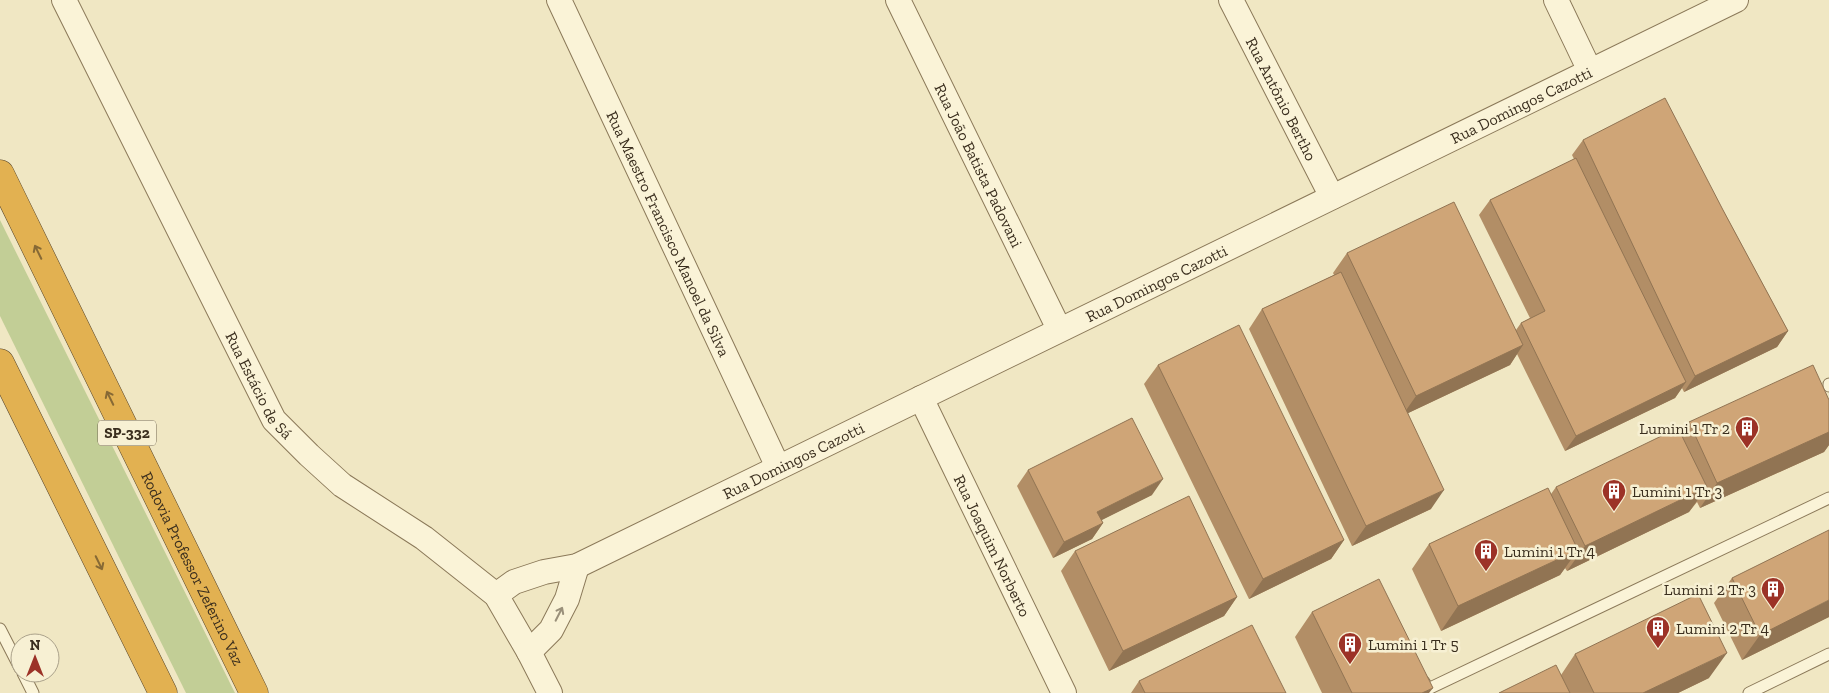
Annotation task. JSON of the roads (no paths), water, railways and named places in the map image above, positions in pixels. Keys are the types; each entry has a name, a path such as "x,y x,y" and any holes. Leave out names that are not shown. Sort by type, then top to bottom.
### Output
{"highway":[{"name":"Rodovia Professor Zeferino Vaz","path":"0,174 254,693"},
{"path":"0,363 163,693"},
{"path":"0,389 82,528"}],"street":[{"name":"Rua Estácio de Sá","path":"64,0 274,420 309,456 342,485 424,538 496,595 550,693"},
{"name":"Rua Maestro Francisco Manoel da Silva","path":"558,0 778,467"},
{"name":"Rua João Batista Padovani","path":"898,0 1058,330"},
{"name":"Rua Antônio Bertho","path":"1231,0 1332,197"},
{"path":"1556,0 1590,71"},
{"name":"Rua Domingos Cazotti","path":"496,595 514,582 544,572 577,566 1736,0"},
{"name":"Rua Joaquim Norberto","path":"921,398 1064,693"},
{"path":"529,652 550,630 566,599 577,566"}],"lane":[{"path":"1419,672 1428,689 1829,498"},
{"path":"0,629 10,648"},
{"path":"1749,693 1829,654"}],"place":[{"name":"Lumini 1 Tr 2","path":"1747,449"},
{"name":"Lumini 1 Tr 3","path":"1614,512"},
{"name":"Lumini 1 Tr 4","path":"1486,572"},
{"name":"Lumini 2 Tr 3","path":"1773,610"},
{"name":"Lumini 2 Tr 4","path":"1658,649"},
{"name":"Lumini 1 Tr 5","path":"1350,665"}]}
